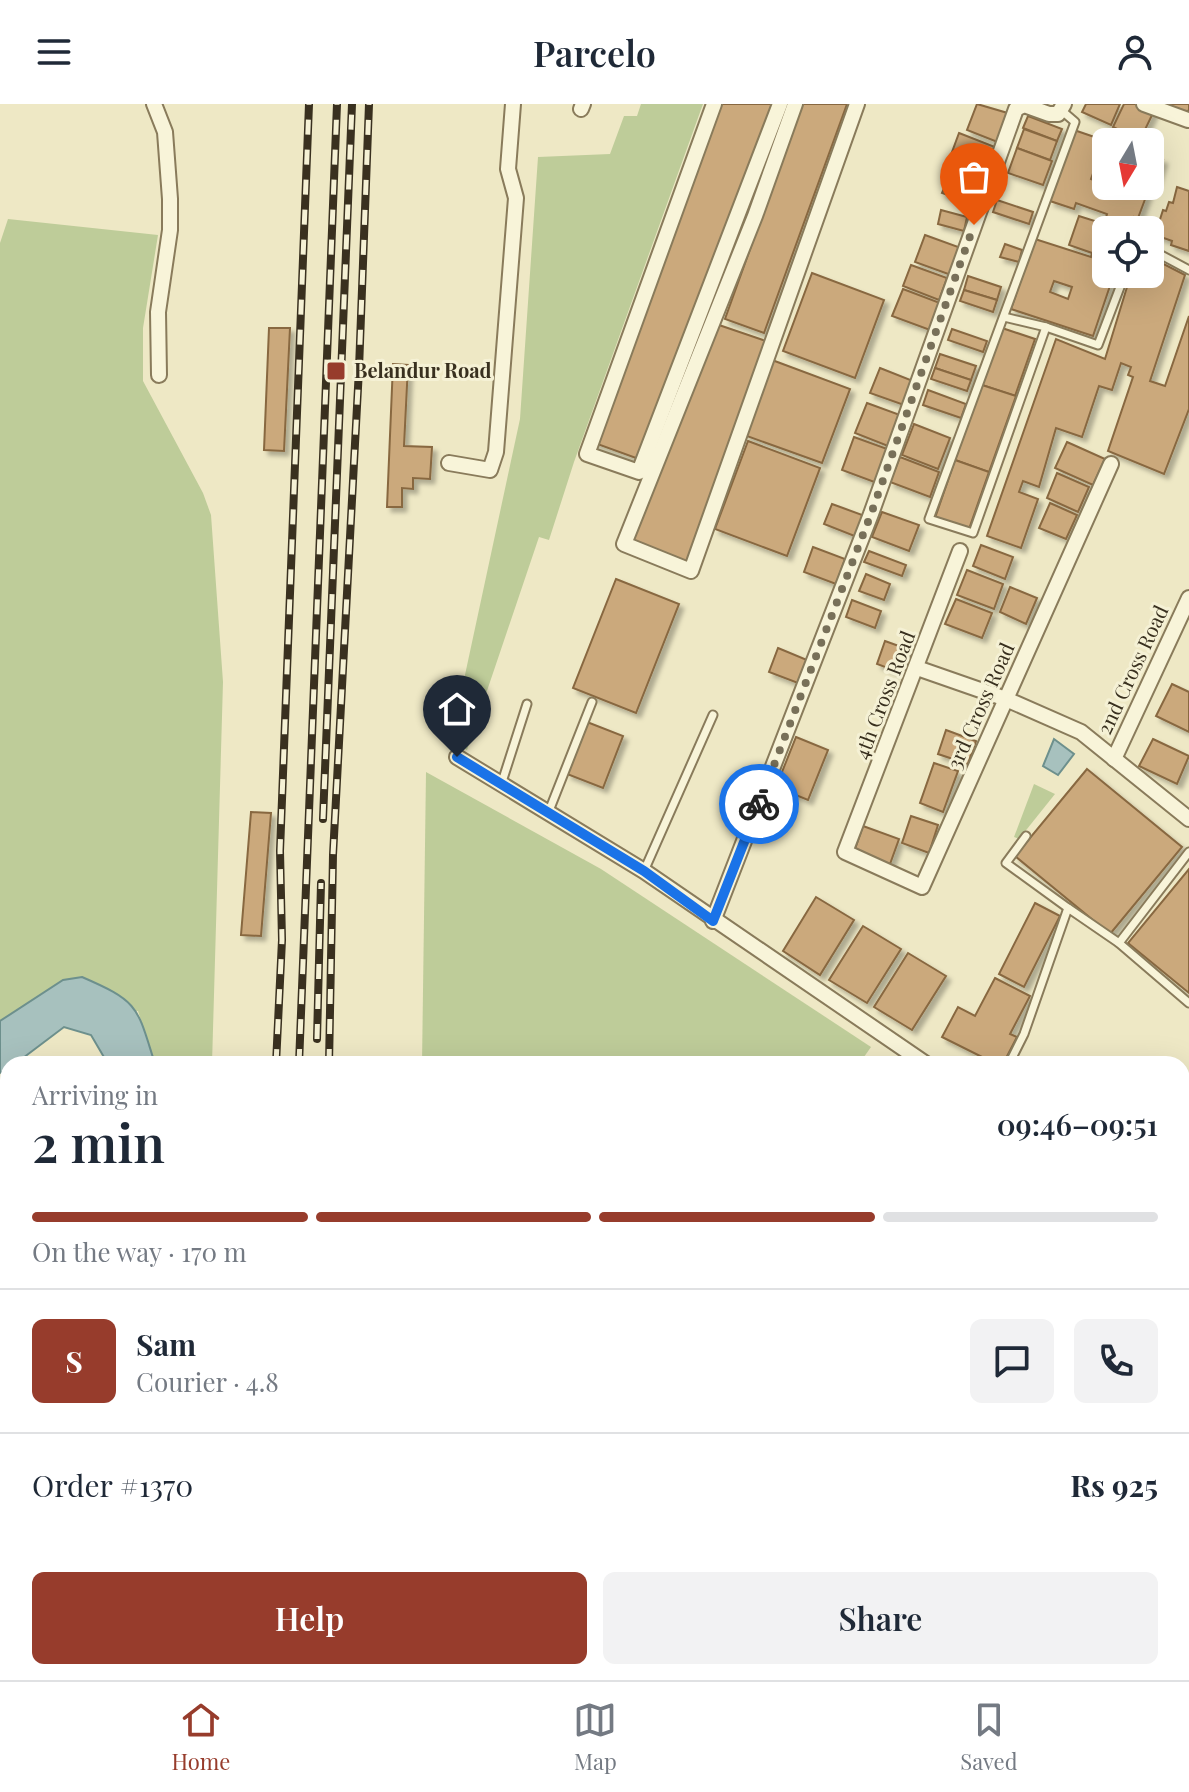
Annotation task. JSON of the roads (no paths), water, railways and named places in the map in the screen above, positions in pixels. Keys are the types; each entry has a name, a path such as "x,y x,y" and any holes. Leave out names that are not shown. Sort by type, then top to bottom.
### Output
{"street":[{"path":"154,104 165,132 170,199 170,230 158,312 159,375"},
{"path":"449,463 490,470 496,452 516,198 508,169 513,104"},
{"path":"714,104 587,454 639,472 780,104"},
{"path":"795,104 755,216 624,544 691,571 857,104"},
{"path":"1144,104 1188,120"},
{"path":"713,921 871,514 1016,109 1024,105 1058,114 1063,107"},
{"name":"3rd Cross Road","path":"845,852 922,887 1111,464"},
{"name":"4th Cross Road","path":"845,852 960,551"},
{"name":"2nd Cross Road","path":"1114,759 1189,598"},
{"path":"917,668 1006,699 1081,732 1189,819"},
{"path":"457,757 644,871 914,1056"}],"lane":[{"path":"1046,327 973,533 929,519 1075,122 1063,107"},
{"path":"1164,257 1189,270"},
{"path":"1004,317 1046,327 1098,345 1120,288"},
{"path":"549,811 592,702"},
{"path":"502,782 527,704"},
{"path":"644,871 713,715"},
{"path":"1026,836 1006,863 1119,943 1189,1003"},
{"path":"1119,943 1189,852"},
{"path":"1013,1056 1024,1034 1068,908"}],"water":[{"path":"1054,739 1074,754 1058,775 1043,766"},
{"path":"82,977 126,1000 139,1018 152,1056 103,1056 91,1035 64,1027 26,1056 0,1056 0,1021 63,980"}],"railway":[{"path":"276,1056 282,940 280,851 309,104"},
{"path":"299,1056 337,104"},
{"path":"323,819 352,104"},
{"path":"329,1056 333,855 359,369 369,104"},
{"path":"317,1039 321,883"}],"place":[{"name":"Belandur Road","path":"336,371"}]}
